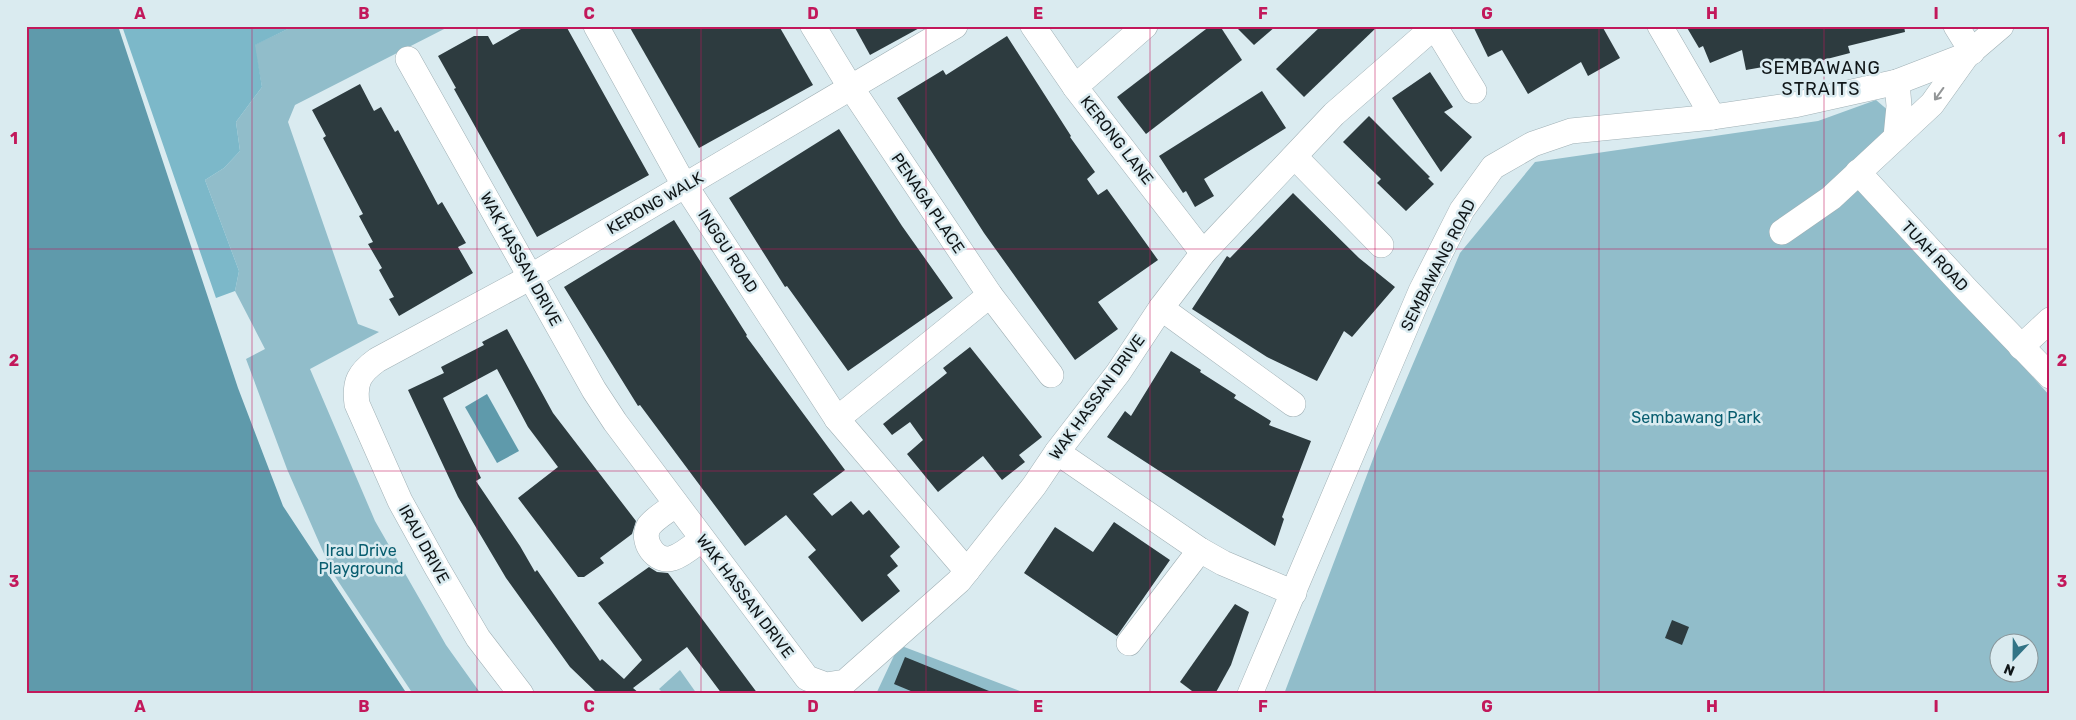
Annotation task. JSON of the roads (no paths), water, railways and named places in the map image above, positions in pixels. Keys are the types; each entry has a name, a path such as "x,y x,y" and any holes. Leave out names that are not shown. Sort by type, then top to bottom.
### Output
{"street":[{"name":"INGGU ROAD","path":"596,26 685,185 837,419 967,571"},
{"name":"PENAGA PLACE","path":"813,26 851,88 990,295 1051,375"},
{"name":"KERONG WALK","path":"357,380 366,368 377,360 531,276 955,26"},
{"name":"KERONG LANE","path":"1032,26 1075,87 1203,253"},
{"path":"1075,87 1145,26"},
{"name":"WAK HASSAN DRIVE","path":"408,60 594,390 615,422 806,678 826,686 845,682 952,588 1034,486 1057,452 1118,373 1161,308 1203,253 1334,114 1435,26 1474,91"},
{"path":"1660,26 1713,116"},
{"path":"1782,232 1831,198 1932,104 1970,54 1956,26"},
{"name":"SEMBAWANG ROAD","path":"1250,694 1421,291 1462,210 1493,167 1533,144 1572,131 1713,116 1794,105 1897,82 1970,54 2001,26"},
{"path":"1896,137 1899,106 1897,82"},
{"path":"1295,157 1381,245"},
{"name":"TUAH ROAD","path":"1858,172 2050,376"},
{"path":"837,419 990,295"},
{"path":"1161,308 1293,404"},
{"path":"2021,347 2050,320"},
{"name":"IRAU DRIVE","path":"357,380 355,392 357,404 400,501 478,638 521,694"},
{"path":"1057,452 1200,550 1222,563 1294,593"},
{"path":"676,504 648,528 646,537 651,548 660,558 674,558 702,539"},
{"path":"1129,643 1200,550"}],"district":[{"name":"SEMBAWANG STRAITS","path":"1821,78"}],"park label":[{"name":"Sembawang Park","path":"1696,417"},
{"name":"Irau Drive Playground","path":"361,559"}]}
